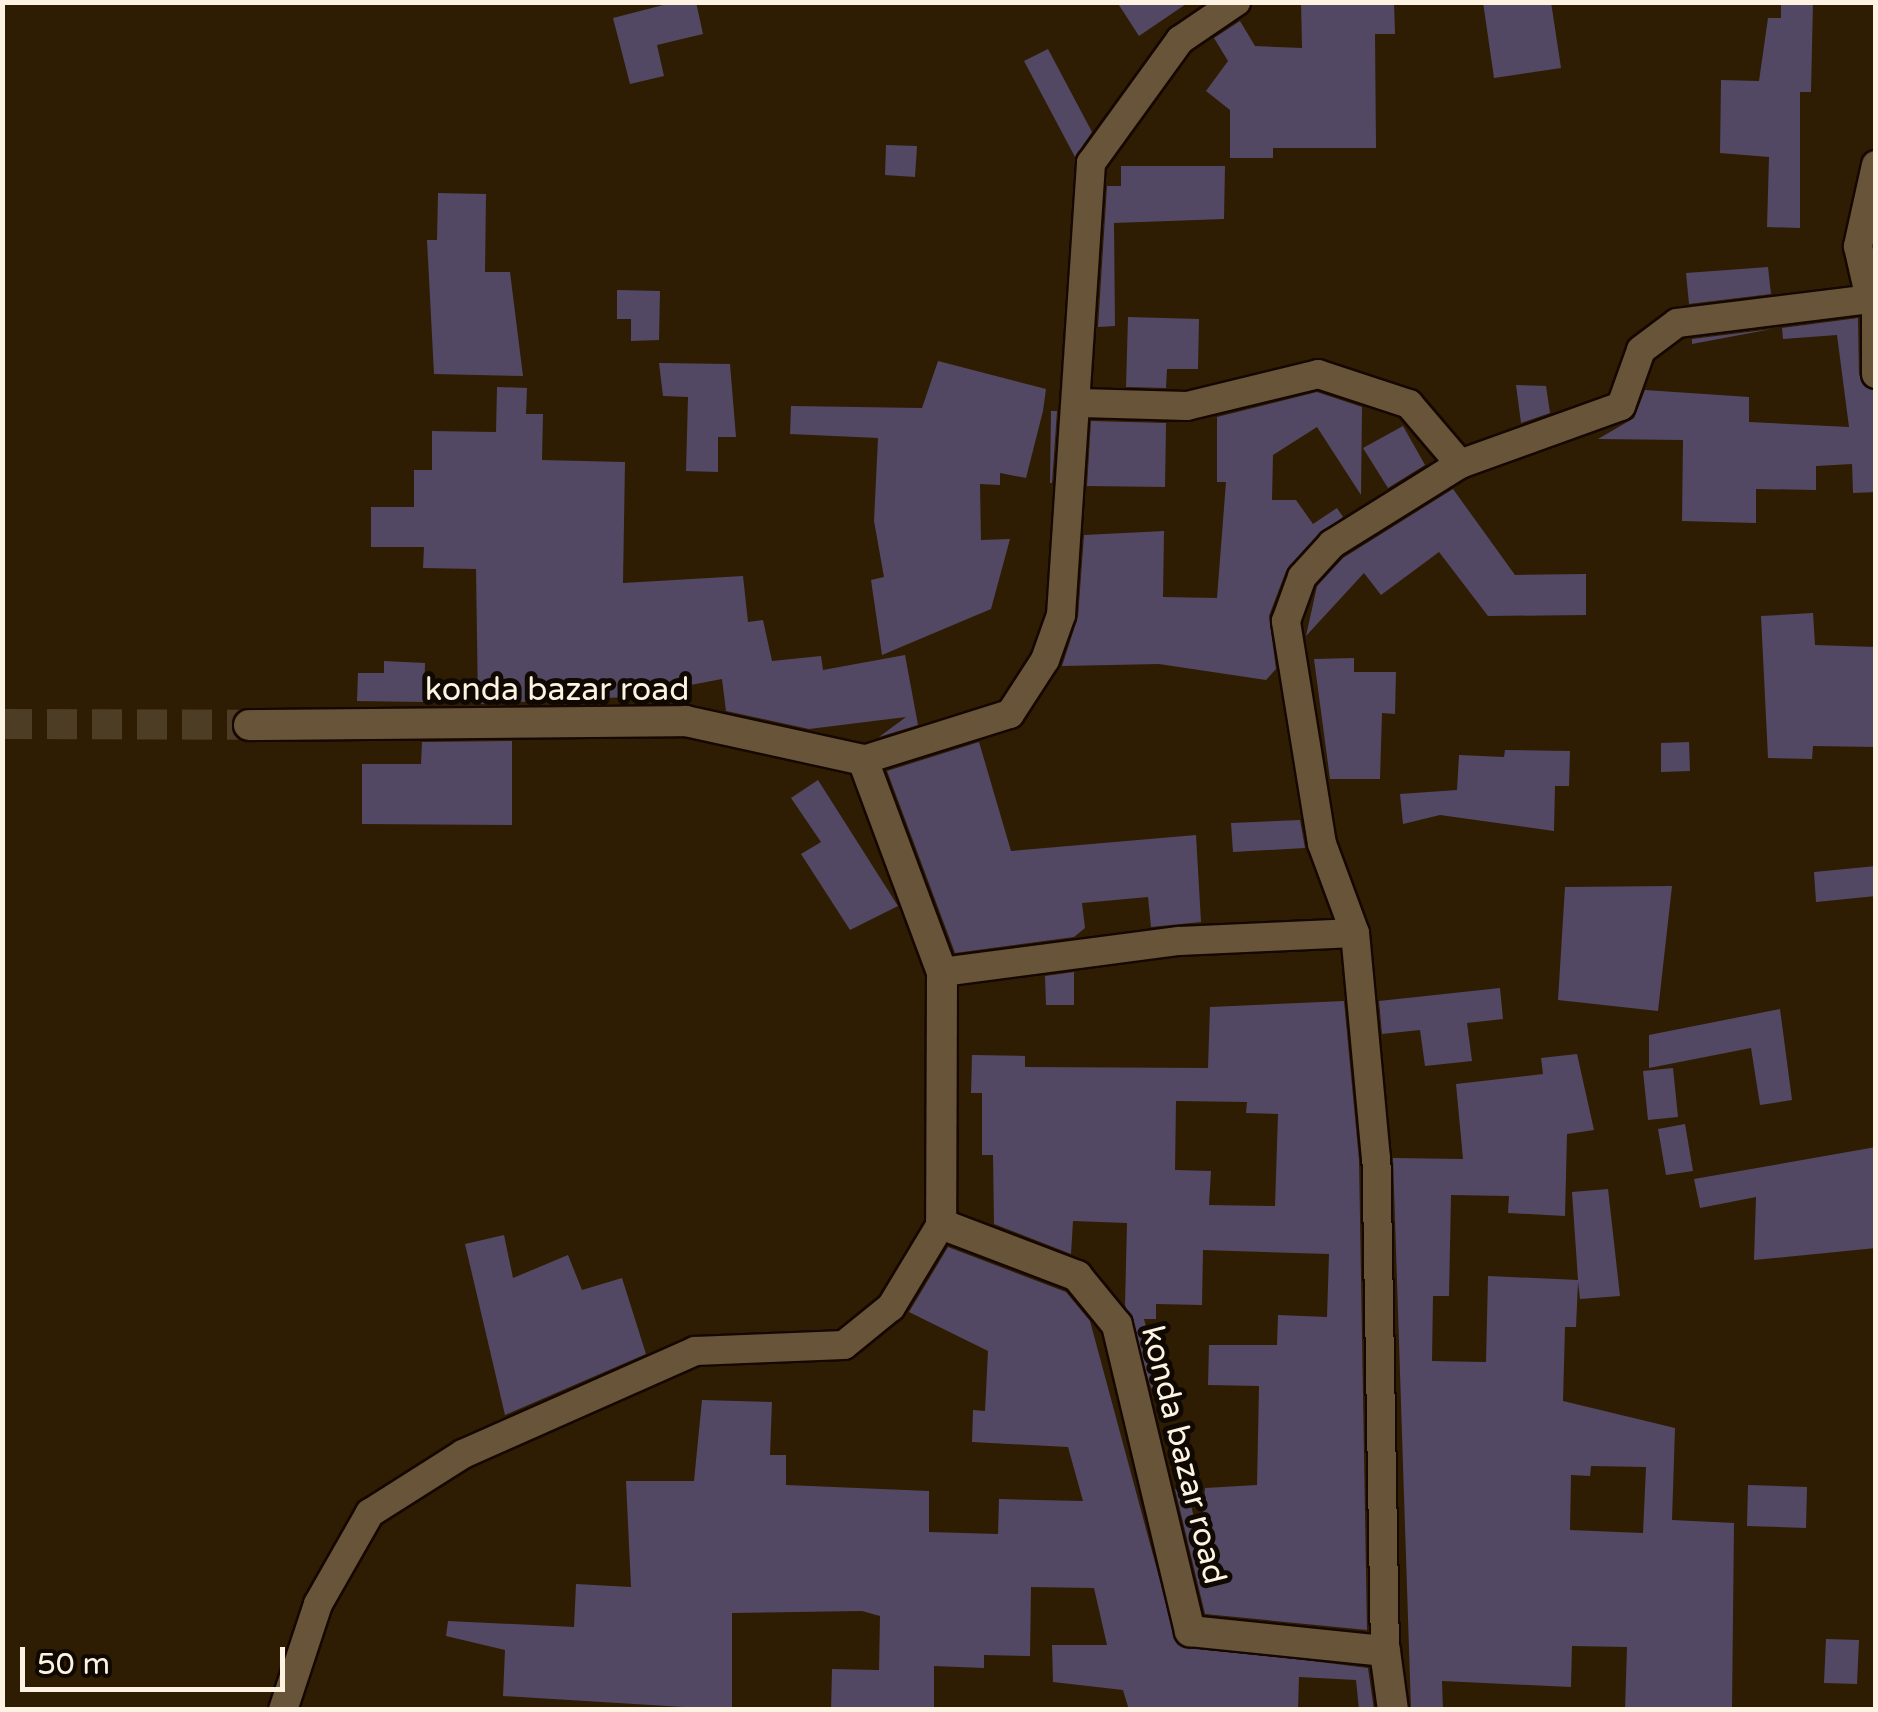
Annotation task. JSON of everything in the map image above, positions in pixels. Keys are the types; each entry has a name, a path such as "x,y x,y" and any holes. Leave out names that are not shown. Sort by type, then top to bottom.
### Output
{"street":[{"path":"283,1710 318,1604 370,1513 463,1454 694,1352 844,1345 891,1307 941,1224 942,972 863,760 1010,714 1044,660 1061,614 1080,402 1091,163 1180,40 1236,2"},
{"path":"1876,165 1858,246 1873,299 1876,374"},
{"path":"1394,1710 1385,1650 1376,1158 1356,933 1322,844 1286,621 1302,577 1332,544 1460,464 1621,406 1640,350 1677,322 1873,299"},
{"path":"1080,402 1188,406 1318,374 1409,404 1460,464"},
{"name":"konda bazar road","path":"249,725 686,721 863,760"},
{"path":"942,972 1179,941 1356,933"},
{"name":"konda bazar road","path":"941,1224 1078,1276 1117,1325 1190,1631 1385,1650"}],"building":[{"path":"675,2 696,2 703,34 657,45 664,76 630,84 613,18"},
{"path":"1117,2 1189,2 1139,36"},
{"path":"1301,2 1394,2 1395,34 1375,34 1376,148 1273,148 1273,158 1230,158 1230,110 1206,91 1228,61 1214,38 1240,21 1255,46 1302,48"},
{"path":"1483,2 1551,2 1561,68 1494,78"},
{"path":"1781,2 1813,2 1811,92 1800,92 1800,228 1767,227 1769,157 1720,153 1721,80 1759,81 1768,18 1781,18"},
{"path":"1048,49 1092,132 1075,157 1024,61"},
{"path":"886,145 917,146 915,177 885,175"},
{"path":"1121,166 1225,166 1224,219 1114,223 1115,326 1098,327 1107,186 1121,186"},
{"path":"438,193 486,194 485,272 510,272 523,376 434,374 427,240 437,240"},
{"path":"1768,267 1771,294 1689,304 1686,273"},
{"path":"617,290 660,291 659,340 631,341 631,319 617,319"},
{"path":"1128,317 1199,319 1198,369 1167,369 1166,388 1126,387"},
{"path":"1858,318 1859,375 1876,391 1876,492 1853,493 1852,464 1816,466 1816,490 1756,489 1756,523 1682,521 1683,440 1598,439 1634,418 1645,390 1749,397 1749,422 1849,427 1837,335 1783,339 1782,328"},
{"path":"1772,329 1692,344 1692,339"},
{"path":"938,361 1046,389 1043,411 1026,478 1000,473 1000,485 980,484 981,540 1010,539 991,609 882,655 871,580 884,577 874,521 878,438 790,434 791,406 922,408"},
{"path":"659,363 730,364 736,437 718,437 718,472 686,471 688,397 663,396"},
{"path":"1516,385 1546,386 1550,413 1521,423"},
{"path":"497,387 527,388 526,414 543,414 542,460 625,462 623,583 743,576 748,622 763,620 772,661 821,656 823,670 905,655 918,725 879,737 906,717 809,729 726,711 722,679 628,697 478,704 476,569 423,568 424,547 371,547 371,507 414,507 414,470 432,470 432,431 496,432"},
{"path":"1317,392 1362,407 1361,495 1317,427 1273,455 1272,500 1296,500 1313,524 1337,508 1343,517 1286,571 1269,616 1276,669 1266,680 1159,664 1062,666 1078,617 1084,535 1164,531 1163,597 1217,598 1226,482 1217,482 1217,417"},
{"path":"1051,411 1057,411 1050,483"},
{"path":"1091,421 1166,423 1165,487 1087,486"},
{"path":"1403,426 1425,465 1388,488 1363,448"},
{"path":"1453,489 1515,575 1586,574 1586,615 1488,616 1439,552 1381,595 1364,573 1306,636 1317,586 1343,558"},
{"path":"1813,613 1815,645 1876,647 1876,747 1813,746 1812,759 1768,758 1761,616"},
{"path":"1354,658 1354,672 1396,672 1395,714 1382,713 1380,779 1330,779 1314,659"},
{"path":"384,661 425,663 424,702 357,701 358,673 384,673"},
{"path":"512,741 512,825 362,824 362,764 421,764 422,742"},
{"path":"979,742 1011,851 1196,835 1201,922 1151,927 1148,897 1082,903 1085,928 1074,937 955,953 887,771"},
{"path":"1689,742 1690,771 1661,772 1661,743"},
{"path":"1505,750 1570,751 1569,786 1555,786 1554,831 1440,815 1403,824 1400,794 1457,790 1459,755 1504,757"},
{"path":"818,780 898,906 850,930 801,854 821,842 791,798"},
{"path":"1300,820 1305,848 1233,852 1231,823"},
{"path":"1876,866 1876,896 1816,902 1814,872"},
{"path":"1672,886 1658,1011 1558,1000 1565,887"},
{"path":"1074,972 1074,1005 1046,1005 1045,976"},
{"path":"1500,988 1503,1019 1467,1023 1472,1061 1425,1066 1420,1030 1382,1034 1379,1001"},
{"path":"1344,1001 1359,1160 1367,1630 1205,1614 1175,1489 1187,1489 1201,1546 1205,1488 1257,1485 1259,1386 1208,1385 1209,1345 1277,1345 1278,1315 1327,1317 1329,1254 1203,1250 1202,1305 1156,1304 1156,1319 1144,1319 1161,1386 1151,1388 1125,1305 1127,1223 1073,1221 1071,1254 994,1224 993,1155 982,1155 982,1093 971,1093 972,1055 1025,1056 1025,1067 1208,1068 1210,1007","holes":["1176,1101 1247,1102 1246,1113 1278,1114 1275,1206 1209,1205 1211,1171 1175,1170"]},
{"path":"1780,1009 1792,1100 1760,1105 1751,1048 1649,1068 1649,1035"},
{"path":"1577,1054 1594,1130 1567,1134 1565,1216 1508,1213 1509,1196 1451,1195 1449,1296 1433,1296 1432,1361 1486,1362 1488,1276 1578,1280 1572,1192 1608,1189 1620,1296 1580,1299 1578,1282 1576,1327 1565,1327 1563,1401 1675,1428 1672,1520 1734,1523 1732,1710 1625,1710 1627,1647 1572,1646 1571,1687 1442,1681 1443,1710 1411,1710 1393,1158 1463,1159 1456,1084 1543,1074 1541,1058","holes":["1591,1466 1646,1467 1643,1533 1570,1530 1571,1475 1590,1476"]},
{"path":"1673,1068 1678,1117 1648,1120 1643,1071"},
{"path":"1685,1124 1693,1171 1666,1175 1658,1129"},
{"path":"1876,1147 1876,1248 1754,1260 1756,1197 1700,1208 1694,1179"},
{"path":"504,1235 513,1278 568,1255 582,1290 622,1278 646,1354 505,1415 465,1244"},
{"path":"948,1247 1066,1292 1090,1321 1177,1644 1368,1668 1374,1710 1359,1710 1356,1680 1299,1677 1298,1710 1129,1710 1123,1690 1053,1682 1052,1645 1107,1645 1094,1588 1031,1587 1030,1656 984,1655 984,1668 934,1666 934,1710 831,1710 832,1669 879,1670 880,1616 862,1611 732,1613 732,1710 503,1696 505,1650 446,1636 448,1621 574,1627 576,1584 631,1587 626,1481 694,1481 702,1400 772,1402 770,1455 786,1455 786,1485 929,1491 929,1532 998,1534 999,1499 1083,1501 1068,1447 972,1442 973,1410 985,1411 988,1351 909,1312"},
{"path":"1748,1485 1807,1487 1806,1528 1747,1526"},
{"path":"1826,1639 1859,1640 1857,1684 1824,1683"}],"tunnel":[{"path":"2,724 249,725"}]}
